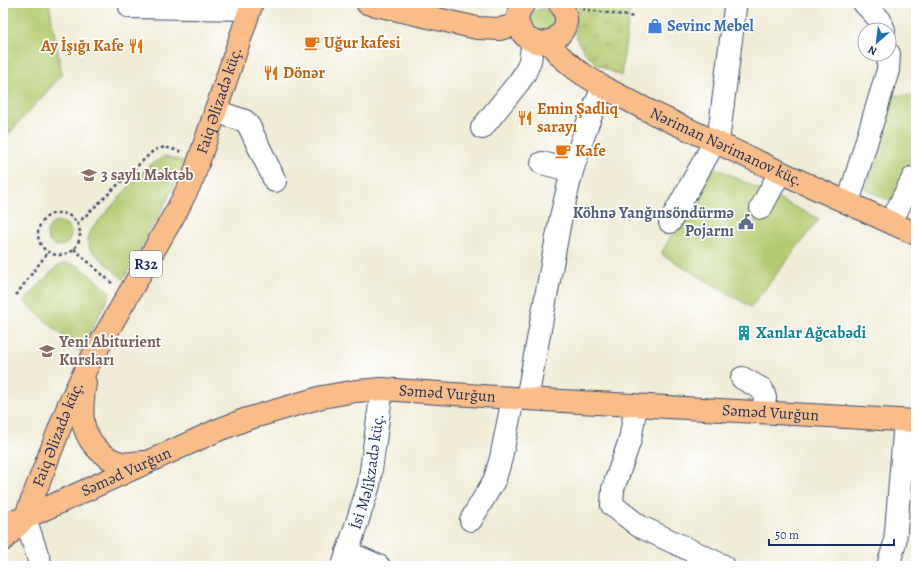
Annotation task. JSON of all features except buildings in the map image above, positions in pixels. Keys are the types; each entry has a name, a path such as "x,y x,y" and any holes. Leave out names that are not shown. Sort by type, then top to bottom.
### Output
{"main road":[{"path":"367,3 477,28 500,29 518,24 520,10 525,3"},
{"name":"Faiq Əlizadə küç.","path":"24,518 78,385 89,363 177,210 193,178 251,6"},
{"path":"541,42 556,39 561,34 565,27 566,19 564,11 569,6"},
{"name":"Nəriman Nərimanov küç.","path":"518,24 526,37 541,42 560,55 578,71 603,87 651,112 916,234"},
{"path":"89,363 84,387 83,410 84,426 90,440 101,453 112,460 124,464 149,462"},
{"name":"Səməd Vurğun","path":"3,524 24,518 218,430 247,419 322,397 356,391 382,389 520,399 763,412 911,422"},
{"path":"3,540 24,518"}],"street":[{"path":"864,3 881,22"},
{"path":"130,6 251,6"},
{"path":"670,222 716,142 721,128 735,8"},
{"path":"482,128 519,82 541,42"},
{"path":"848,203 888,70 888,62"},
{"path":"471,520 495,479 520,399 572,171 587,125 603,87"},
{"path":"215,111 245,121 249,126 275,181"},
{"path":"542,163 572,171"},
{"path":"761,208 780,172"},
{"path":"891,222 913,178"},
{"path":"742,378 762,389 765,398 763,412"},
{"name":"İsi Məlikzadə küç.","path":"379,566 346,559 369,485 382,389"},
{"path":"636,406 630,440 613,489 612,505 639,526 724,566"},
{"path":"888,566 895,543 911,422"},
{"path":"24,518 41,566"}],"path":[{"path":"569,6 635,17"},
{"path":"77,224 154,150 165,147 201,156"},
{"path":"53,214 62,214 71,217 77,224 80,232 79,242 74,250 66,254 57,255 48,252 42,245 39,236 40,227 45,219 53,214"},
{"path":"74,250 114,285"},
{"path":"16,294 48,252"}],"green space":[{"path":"3,3 49,3 62,75 3,140"},
{"path":"579,3 631,3 621,76 598,65 586,54 578,42 575,32"},
{"path":"542,9 550,12 553,20 550,28 542,31 534,28 531,20 534,12"},
{"path":"893,95 916,96 916,148 892,201 866,190"},
{"path":"165,156 186,162 159,216 123,279 90,249 88,239 92,228 147,167"},
{"path":"710,165 819,219 751,307 661,254"},
{"path":"59,222 68,225 71,234 68,243 59,246 50,243 47,234 50,225"},
{"path":"65,263 79,266 111,293 80,352 24,301 56,267"}],"place":[{"name":"Sevinc Mebel","path":"655,26"},
{"name":"Uğur kafesi","path":"312,43"},
{"name":"Ay İşığı Kafe","path":"136,46"},
{"name":"Dönər","path":"271,73"},
{"name":"Emin Şadlıq sarayı","path":"525,118"},
{"name":"Kafe","path":"563,151"},
{"name":"3 saylı Məktəb","path":"89,175"},
{"name":"Köhnə Yanğınsöndürmə Pojarnı","path":"746,222"},
{"name":"Xanlar Ağcabədi","path":"744,333"},
{"name":"Yeni Abiturient Kursları","path":"47,351"}]}
